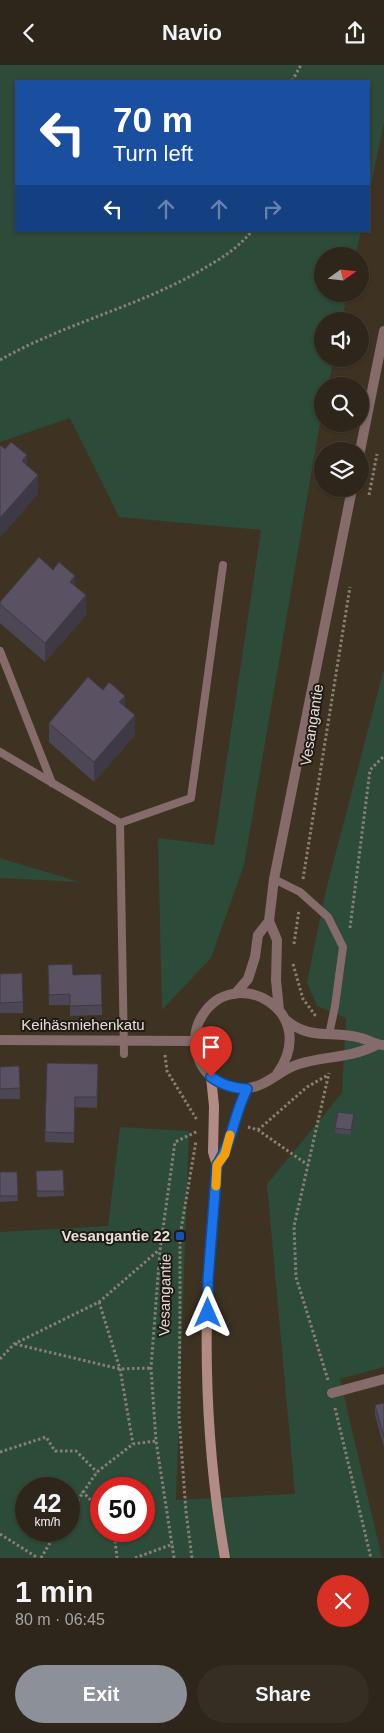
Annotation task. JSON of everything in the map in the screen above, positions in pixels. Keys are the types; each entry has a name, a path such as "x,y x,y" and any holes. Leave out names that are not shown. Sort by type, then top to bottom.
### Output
{"main road":[{"path":"211,1077 214,1106 213,1152 217,1165 208,1279 208,1381 213,1460 225,1558"},
{"path":"217,1165 225,1154 233,1122 247,1089"}],"street":[{"path":"362,442 384,331"},
{"name":"Vesangantie","path":"282,1015 276,980 277,940 270,921 274,879 350,497"},
{"name":"Vesangantie","path":"235,994 248,979 255,957 258,935 270,921"},
{"path":"235,994 254,995 263,998 296,1029 306,1032 361,1038 380,1045 363,1052 298,1064 260,1085 247,1089 228,1086 211,1077 199,1061 194,1041 196,1027 211,1005 222,998 235,994"},
{"path":"277,1074 288,1054 290,1042 282,1015"},
{"name":"Keihäsmiehenkatu","path":"0,1040 194,1041"},
{"path":"332,1393 384,1379"}],"lane":[{"path":"0,753 120,823 191,798 223,565"},
{"path":"0,651 52,783"},
{"path":"120,823 124,1054"},
{"path":"274,879 300,892 328,917 343,947 329,1035"}],"path":[{"path":"293,80 301,65"},
{"path":"0,360 28,344 165,291 236,249 251,232"},
{"path":"367,502 378,447"},
{"name":"Vesangantie","path":"293,949 300,892 350,586"},
{"path":"343,947 351,925 370,770 384,756"},
{"path":"292,957 303,999 315,1015 333,1018"},
{"name":"Vesangantie","path":"166,1042 167,1071 196,1117 198,1130 180,1236 179,1416 186,1512 192,1558"},
{"path":"308,1165 258,1130 307,1087 329,1073 294,1227 296,1277 332,1393 371,1558"},
{"path":"174,1558 156,1441 151,1368 160,1250 175,1142 198,1130"},
{"path":"0,1359 14,1345 99,1302 160,1250"},
{"path":"99,1302 120,1369 134,1445"},
{"path":"14,1345 120,1369 151,1368"},
{"path":"0,1452 46,1437 55,1451 76,1451 97,1472"},
{"path":"80,1494 97,1472 134,1445 156,1441"},
{"path":"82,1491 90,1499"},
{"path":"0,1534 39,1558 50,1542"},
{"path":"115,1542 117,1558"},
{"path":"135,1558 173,1544"}],"green space":[{"path":"0,65 384,65 384,123 370,189 370,80 15,80 15,232 361,232 357,247 314,247 314,303 345,303 344,312 314,312 314,367 332,367 330,377 314,377 314,432 318,432 317,442 314,442 314,458 244,865 211,958 162,1010 158,838 214,845 261,530 119,517 70,418 0,442"},
{"path":"384,669 384,1367 340,1379 382,1558 0,1558 0,1232 108,1226 120,1127 189,1131 176,1500 295,1494 267,1184 342,1093 346,1018 317,1006 307,982 326,890"},
{"path":"0,858 80,882 0,878"}],"building":[{"path":"11,442 27,455 22,461 38,475 0,518 0,445 5,449"},
{"path":"39,557 53,570 59,562 75,576 70,582 86,595 45,643 0,604"},
{"path":"88,677 103,690 109,682 125,696 119,702 135,715 94,762 49,723"},
{"path":"72,964 73,975 101,974 102,1005 70,1006 70,994 49,995 48,965"},
{"path":"22,973 23,1002 0,1003 0,974"},
{"path":"47,1063 98,1064 97,1097 75,1097 74,1133 45,1132"},
{"path":"19,1066 20,1088 0,1089 0,1067"},
{"path":"338,1112 354,1114 351,1130 335,1128"},
{"path":"63,1170 64,1191 37,1191 36,1171"},
{"path":"0,1172 17,1172 18,1196 0,1196"},
{"path":"384,1403 384,1437 375,1405"}],"slow traffic":[{"path":"216,1186 217,1165 225,1154 230,1135"}],"place":[{"name":"Vesangantie 22","path":"180,1236"}],"route":[{"path":"208,1313 208,1279 217,1165 225,1154 240,1101 247,1089 234,1088 222,1084 211,1077"}]}
